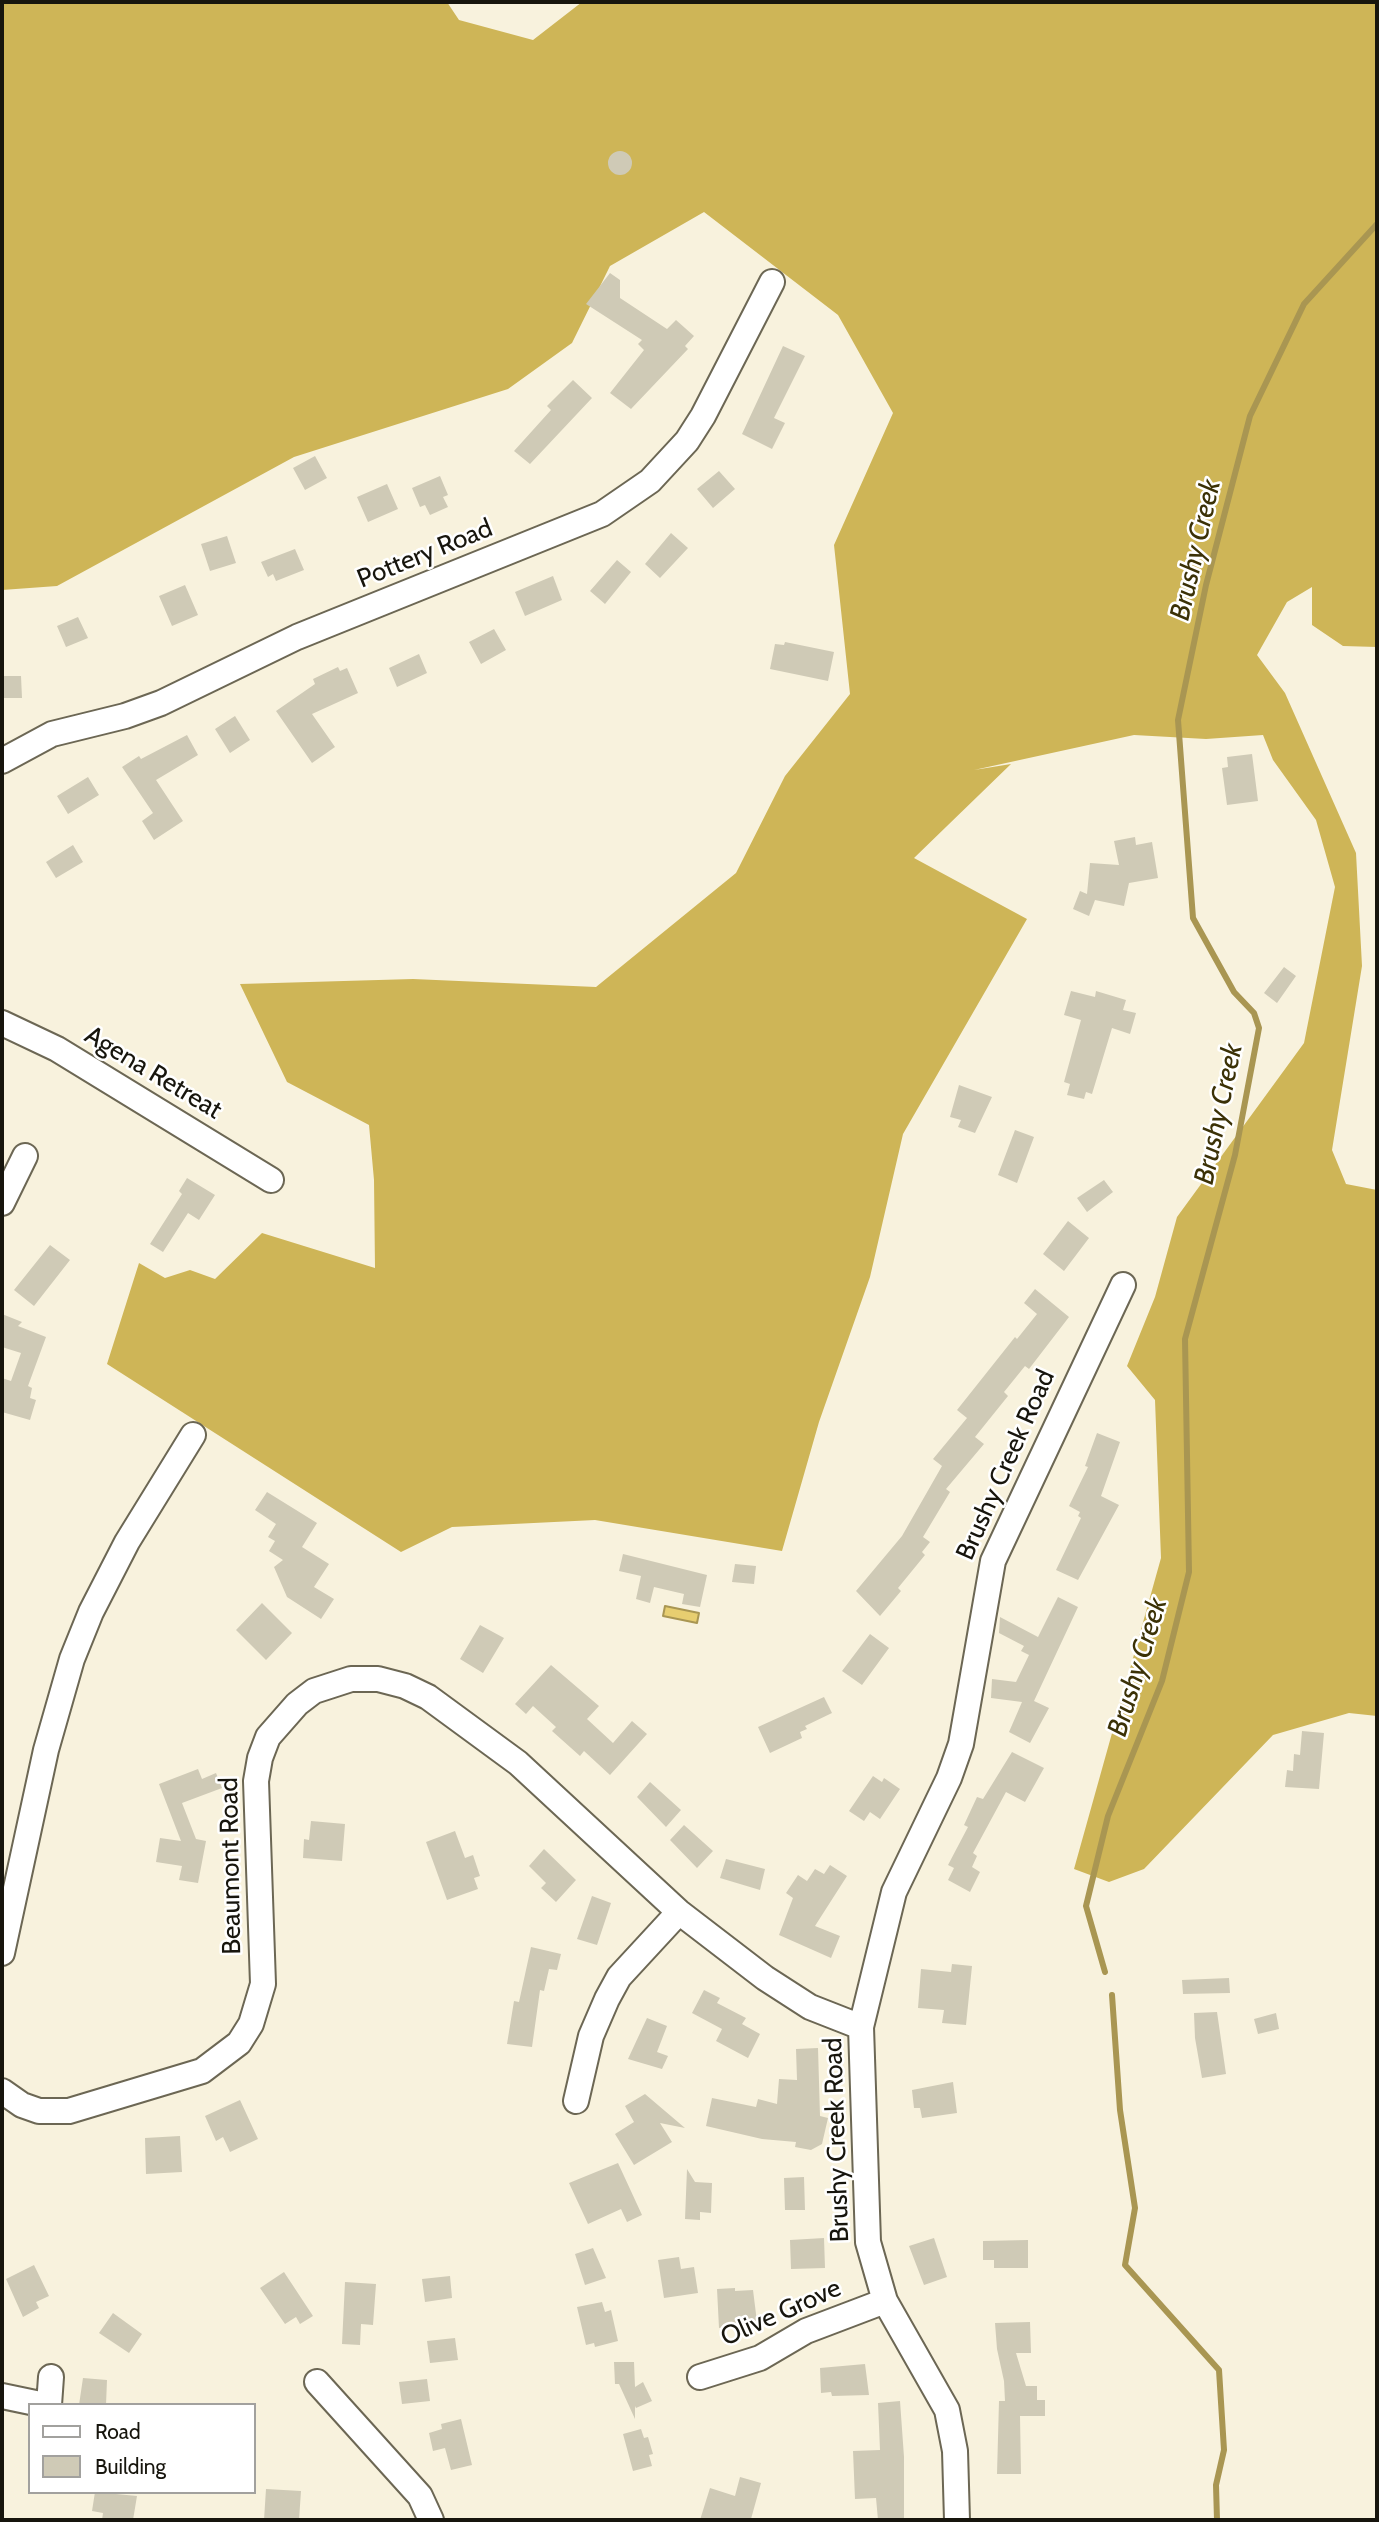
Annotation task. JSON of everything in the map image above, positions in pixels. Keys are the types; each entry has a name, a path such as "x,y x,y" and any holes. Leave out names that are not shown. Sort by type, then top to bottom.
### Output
{"street":[{"name":"Pottery Road","path":"2,761 52,734 161,703 297,638 602,514 650,481 687,441 704,416 772,282"},
{"name":"Agena Retreat","path":"2,1023 67,1055 271,1180"},
{"path":"2,1203 25,1156"},
{"name":"Brushy Creek Road","path":"957,2520 956,2462 947,2410 885,2301 868,2242 861,2026 902,1870 949,1778 958,1752 993,1562 1123,1284"},
{"path":"2,1952 46,1750 72,1659 91,1612 127,1542 193,1435"},
{"name":"Beaumont Road","path":"2,2091 22,2105 39,2111 69,2111 202,2071 239,2043 251,2024 263,1984 256,1782 260,1758 268,1737 281,1719 314,1691 332,1684 378,1679 405,1686 428,1697 518,1763 679,1912 765,1978 810,2007 861,2026"},
{"path":"576,2101 591,2036 607,1998 619,1978 679,1912"},
{"name":"Olive Grove","path":"700,2377 752,2361 806,2331 885,2301"},
{"path":"47,2403 51,2377"},
{"path":"317,2382 420,2496 431,2520"},
{"path":"2,2396 37,2403"}],"shaded area":[{"path":"2,2 447,2 459,20 533,40 582,2 1377,2 1377,647 1343,646 1312,625 1312,587 1287,602 1257,655 1285,693 1356,853 1362,966 1332,1150 1346,1184 1377,1190 1377,1716 1349,1713 1273,1735 1144,1869 1109,1882 1074,1869 1161,1558 1155,1400 1127,1366 1155,1297 1177,1217 1304,1043 1335,887 1316,820 1273,760 1263,735 1206,739 1134,735 974,770 1011,764 914,858 1027,919 903,1134 870,1277 819,1422 782,1551 595,1520 452,1527 401,1552 107,1364 139,1263 165,1278 190,1270 215,1279 262,1233 375,1268 374,1180 369,1125 287,1082 240,984 413,979 596,987 736,873 785,776 850,694 834,545 893,413 838,315 704,212 610,266 572,343 508,389 294,457 57,586 2,590"},
{"path":"665,1606 699,1613 697,1623 663,1616"}],"building":[{"path":"620,151 628,155 632,163 628,171 620,175 612,171 608,163 612,155"},
{"path":"610,273 620,280 620,298 667,329 676,320 694,336 685,346 688,349 631,409 610,393 644,350 638,344 642,340 586,304"},
{"path":"783,346 805,356 774,418 785,423 772,449 742,434"},
{"path":"573,380 592,398 530,464 514,451 551,410 547,406"},
{"path":"315,456 327,478 305,490 293,468"},
{"path":"719,471 735,489 713,508 697,489"},
{"path":"440,476 448,495 443,497 448,507 430,515 425,505 420,507 412,488"},
{"path":"387,484 398,509 368,522 357,497"},
{"path":"671,533 688,548 660,578 645,564"},
{"path":"227,536 236,563 210,571 201,544"},
{"path":"295,549 304,570 276,581 273,574 268,577 261,562"},
{"path":"617,560 631,572 605,604 590,591"},
{"path":"553,576 562,600 525,616 515,592"},
{"path":"185,585 198,615 172,626 159,596"},
{"path":"78,617 88,638 66,647 57,626"},
{"path":"494,629 506,650 481,664 469,642"},
{"path":"785,642 834,652 828,681 770,669 775,644 784,645"},
{"path":"419,654 427,673 397,687 389,668"},
{"path":"338,667 340,671 347,668 358,693 312,714 335,747 312,763 276,711 315,684 313,679"},
{"path":"2,676 21,676 22,698 2,698"},
{"path":"235,716 250,740 230,753 215,729"},
{"path":"187,735 198,755 156,780 183,821 154,840 142,821 153,813 122,767 139,756 141,759"},
{"path":"1252,754 1258,801 1227,805 1222,768 1228,767 1227,757"},
{"path":"88,777 99,795 68,814 57,796"},
{"path":"1135,837 1136,845 1152,842 1158,878 1129,883 1124,906 1095,900 1089,916 1073,909 1080,891 1087,894 1090,863 1119,865 1114,841"},
{"path":"73,845 83,862 56,878 46,862"},
{"path":"1284,967 1296,976 1277,1003 1264,993"},
{"path":"1071,991 1095,997 1096,991 1126,1000 1123,1010 1136,1013 1130,1034 1112,1028 1092,1094 1086,1092 1084,1099 1067,1095 1070,1084 1064,1082 1081,1020 1064,1015"},
{"path":"959,1085 992,1097 975,1133 958,1127 961,1120 950,1117"},
{"path":"1015,1130 1034,1137 1017,1183 998,1175"},
{"path":"187,1178 215,1195 199,1220 188,1213 163,1252 150,1244 182,1194 179,1191"},
{"path":"1104,1180 1113,1192 1087,1212 1077,1198"},
{"path":"1068,1221 1089,1238 1064,1271 1043,1254"},
{"path":"50,1245 70,1260 34,1306 14,1290"},
{"path":"1035,1289 1069,1317 1029,1369 1025,1366 1004,1392 1008,1396 975,1437 984,1444 946,1489 950,1492 923,1537 930,1542 922,1552 925,1555 898,1588 901,1591 880,1616 856,1591 902,1536 942,1466 933,1459 967,1418 957,1410 1015,1337 1017,1339 1037,1314 1024,1303"},
{"path":"2,1314 22,1322 18,1326 46,1337 28,1386 32,1388 30,1398 36,1400 30,1420 2,1412 2,1378 11,1381 21,1353 2,1347"},
{"path":"1097,1433 1120,1442 1101,1496 1119,1505 1078,1580 1056,1570 1081,1518 1078,1516 1080,1512 1069,1506 1088,1467 1085,1466"},
{"path":"267,1492 317,1523 302,1547 329,1564 314,1587 334,1599 321,1619 287,1597 274,1567 283,1560 269,1551 275,1541 268,1537 276,1524 255,1510"},
{"path":"623,1554 707,1575 700,1607 682,1604 684,1594 654,1587 650,1603 636,1599 641,1576 619,1571"},
{"path":"735,1564 756,1566 754,1584 732,1582"},
{"path":"1058,1597 1078,1607 1034,1701 1049,1708 1030,1743 1009,1732 1022,1702 991,1698 992,1679 1016,1682 1029,1655 1021,1651 1024,1646 999,1633 1000,1617 1038,1637"},
{"path":"262,1603 292,1633 266,1660 236,1630"},
{"path":"480,1625 504,1638 483,1673 460,1659"},
{"path":"870,1634 889,1648 862,1685 842,1671"},
{"path":"551,1665 599,1706 587,1719 613,1743 632,1721 647,1734 610,1775 584,1751 580,1756 552,1731 556,1727 533,1706 526,1714 515,1704"},
{"path":"824,1697 832,1713 805,1726 807,1729 800,1732 802,1738 770,1753 758,1727"},
{"path":"1302,1731 1324,1733 1319,1789 1285,1787 1287,1770 1293,1771 1294,1754 1300,1755"},
{"path":"1012,1752 1044,1768 1025,1802 1006,1792 973,1853 977,1856 972,1867 980,1872 970,1892 948,1880 954,1868 948,1865 968,1827 964,1825 977,1797 983,1799"},
{"path":"198,1769 202,1779 216,1773 222,1788 182,1803 196,1839 206,1841 198,1883 179,1880 182,1866 156,1862 160,1838 181,1841 159,1784"},
{"path":"873,1776 882,1782 884,1778 900,1789 880,1819 870,1812 864,1821 849,1811"},
{"path":"650,1782 681,1810 666,1827 637,1797"},
{"path":"311,1821 345,1824 342,1861 303,1858 304,1839 309,1840"},
{"path":"684,1825 713,1851 697,1868 670,1840"},
{"path":"455,1831 465,1858 473,1855 480,1876 474,1878 478,1889 447,1900 426,1842"},
{"path":"544,1849 576,1880 556,1902 541,1888 546,1883 529,1866"},
{"path":"726,1859 765,1869 760,1890 720,1878"},
{"path":"830,1865 847,1876 815,1926 840,1936 831,1958 779,1935 793,1898 786,1893 798,1875 807,1881 815,1869 824,1874"},
{"path":"592,1896 611,1903 597,1945 577,1939"},
{"path":"531,1947 561,1954 557,1970 549,1969 544,1991 540,1990 532,2047 507,2044 514,2001 519,2002"},
{"path":"952,1964 972,1966 966,2025 942,2023 944,2010 918,2008 921,1969 951,1972"},
{"path":"1229,1978 1230,1993 1183,1994 1182,1980"},
{"path":"704,1990 720,1998 717,2003 746,2018 742,2024 760,2034 748,2058 716,2041 722,2029 692,2013"},
{"path":"1217,2012 1226,2074 1202,2078 1194,2013"},
{"path":"1276,2013 1279,2029 1258,2034 1254,2019"},
{"path":"647,2018 667,2026 657,2052 668,2056 662,2069 628,2059"},
{"path":"818,2048 820,2116 828,2118 822,2144 811,2150 795,2147 796,2142 762,2139 706,2126 712,2098 756,2107 758,2099 777,2104 779,2079 797,2080 796,2049"},
{"path":"953,2082 957,2113 922,2118 920,2108 914,2108 912,2090"},
{"path":"645,2094 685,2128 660,2123 672,2142 634,2165 615,2134 634,2122 625,2106"},
{"path":"240,2100 258,2139 230,2152 223,2137 216,2141 205,2116"},
{"path":"180,2136 182,2172 146,2174 145,2138"},
{"path":"618,2163 642,2215 627,2222 621,2209 588,2224 569,2183"},
{"path":"687,2169 695,2182 712,2183 711,2213 700,2212 700,2220 685,2219"},
{"path":"804,2177 805,2210 785,2210 784,2178"},
{"path":"824,2238 825,2268 791,2269 790,2240"},
{"path":"934,2238 947,2277 924,2285 909,2246"},
{"path":"1028,2240 1028,2268 994,2268 994,2260 983,2260 983,2241"},
{"path":"593,2248 606,2278 585,2285 575,2254"},
{"path":"679,2257 681,2269 694,2267 698,2293 664,2298 658,2260"},
{"path":"34,2265 49,2296 36,2302 39,2308 23,2317 6,2279"},
{"path":"284,2272 313,2316 300,2324 296,2317 285,2324 260,2288"},
{"path":"450,2276 452,2298 425,2302 422,2279"},
{"path":"345,2282 376,2284 373,2325 361,2324 360,2345 342,2344"},
{"path":"735,2288 735,2291 753,2290 757,2322 719,2328 717,2289"},
{"path":"602,2302 605,2312 611,2310 618,2341 595,2347 594,2343 586,2345 577,2307"},
{"path":"113,2313 142,2334 129,2353 99,2333"},
{"path":"1030,2322 1031,2353 1016,2353 1026,2386 1037,2386 1037,2400 1045,2400 1045,2416 1020,2416 1021,2474 997,2474 999,2401 1005,2401 995,2323"},
{"path":"455,2338 458,2360 430,2363 427,2341"},
{"path":"614,2362 634,2362 635,2387 643,2382 652,2401 636,2408 635,2406 635,2419 619,2384 615,2384"},
{"path":"865,2364 869,2395 832,2396 831,2392 821,2393 820,2368"},
{"path":"83,2378 107,2380 106,2403 79,2403"},
{"path":"427,2379 430,2401 402,2404 399,2382"},
{"path":"900,2401 904,2457 904,2520 878,2520 876,2498 855,2499 853,2451 880,2450 878,2403"},
{"path":"461,2419 472,2465 451,2470 445,2448 433,2451 429,2433 442,2429 441,2424"},
{"path":"641,2429 644,2438 648,2437 653,2454 649,2455 652,2466 633,2471 623,2434"},
{"path":"740,2477 761,2483 751,2519 700,2520 710,2488 735,2496"},
{"path":"266,2489 301,2491 299,2520 264,2520"},
{"path":"95,2494 137,2496 133,2520 102,2520 103,2513 92,2511"}],"waterway":[{"name":"Brushy Creek","path":"1105,1972 1086,1906 1108,1816 1162,1681 1189,1572 1185,1339 1235,1155 1259,1028 1254,1013 1234,992 1193,918 1178,720 1206,585 1250,416 1304,304 1377,224"},
{"name":"Brushy Creek","path":"1112,1995 1120,2110 1135,2208 1125,2265 1219,2370 1224,2450 1216,2485 1217,2520"}]}
